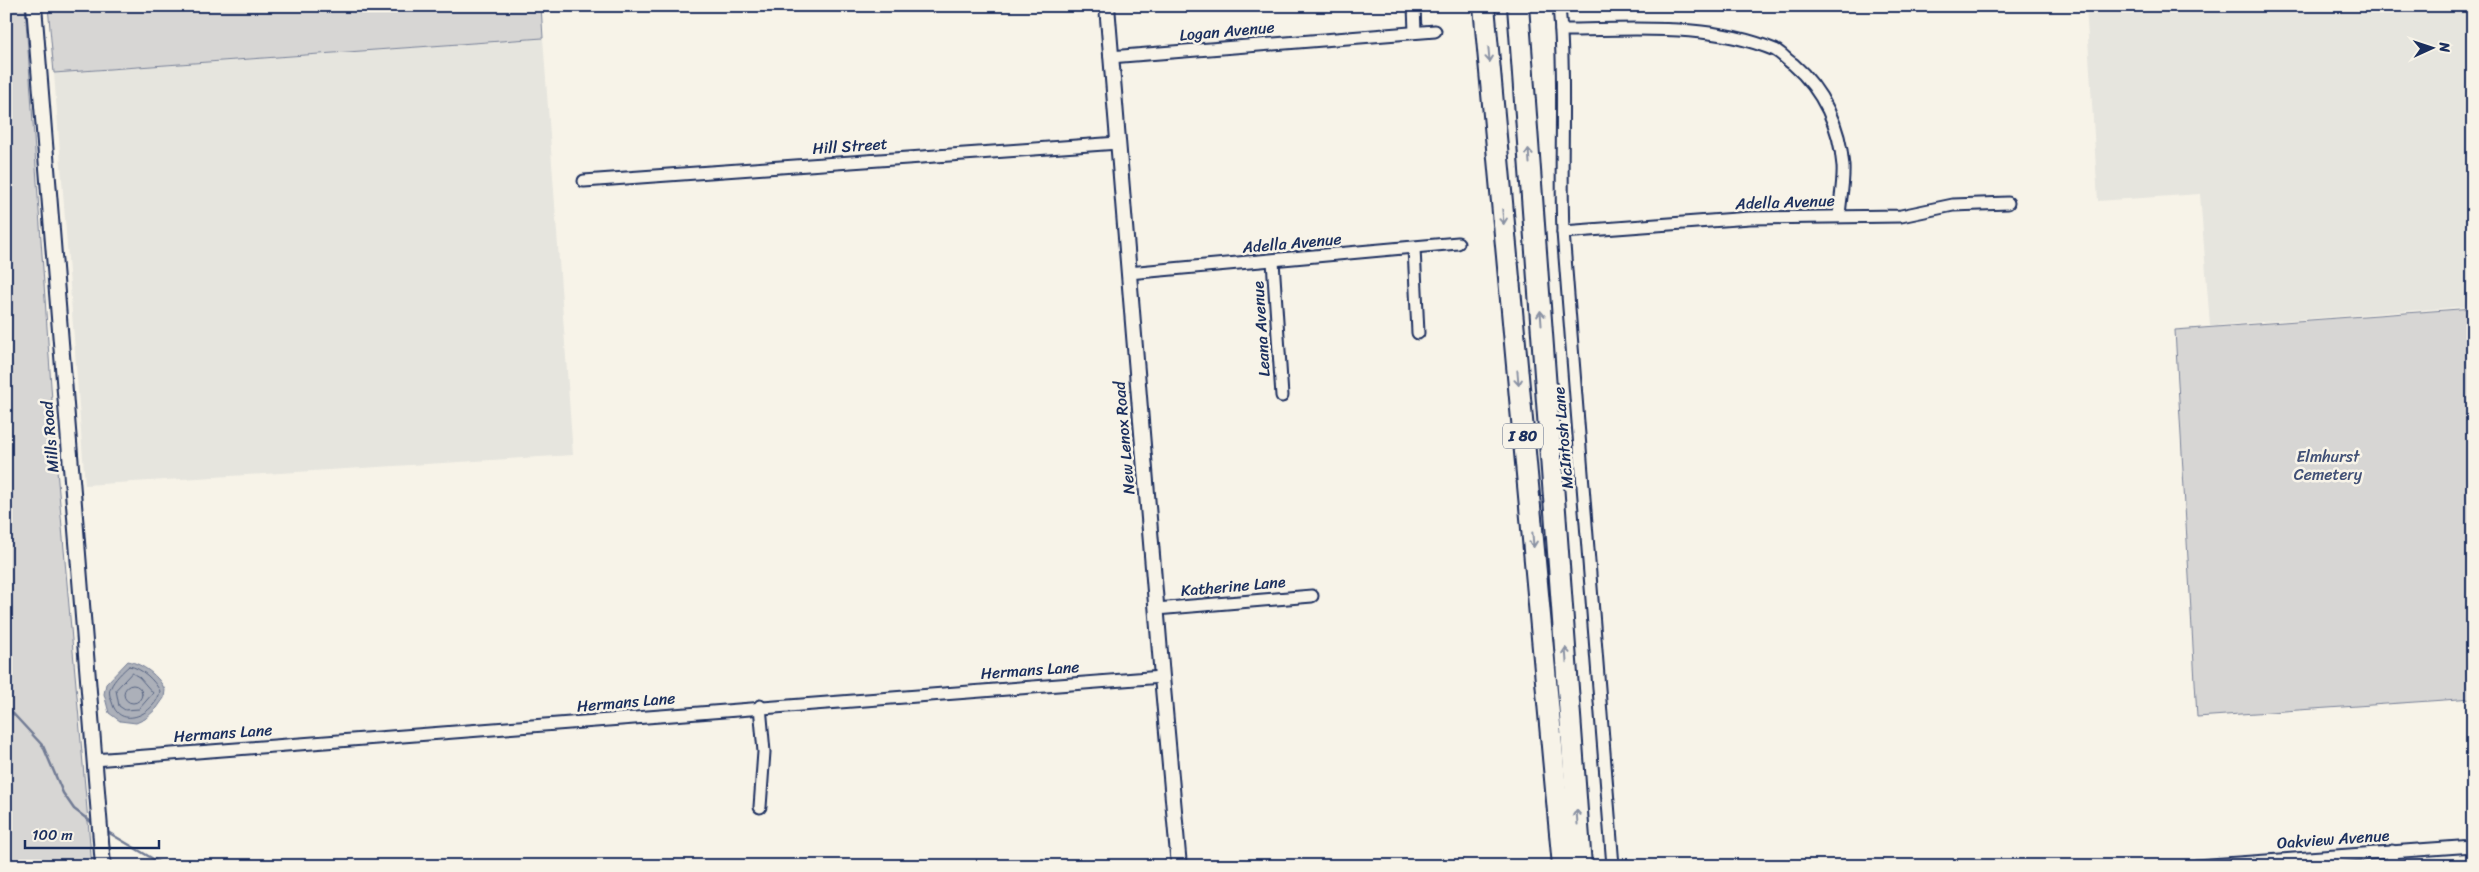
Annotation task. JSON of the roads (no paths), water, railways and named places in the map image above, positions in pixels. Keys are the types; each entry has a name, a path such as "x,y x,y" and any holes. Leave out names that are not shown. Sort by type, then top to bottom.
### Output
{"highway":[{"name":"I 80","path":"1484,6 1563,866"},
{"name":"I 80","path":"1518,6 1581,866"}],"street":[{"name":"Mills Road","path":"34,6 103,866"},
{"name":"New Lenox Road","path":"1107,6 1156,609 1180,866"},
{"path":"1414,6 1415,32"},
{"name":"McIntosh Lane","path":"1558,6 1561,30 1563,100 1560,178 1563,232 1613,866"},
{"path":"1561,30 1662,29 1695,32 1735,38 1776,51 1809,78 1834,120 1843,167 1839,216"},
{"name":"Logan Avenue","path":"1110,57 1436,31"},
{"name":"Hill Street","path":"584,181 1118,143"},
{"name":"Adella Avenue","path":"1563,232 1750,218 1901,216 1953,205 2008,202"},
{"name":"Adella Avenue","path":"1128,272 1273,261 1458,243"},
{"path":"1414,248 1418,333"},
{"name":"Leana Avenue","path":"1273,261 1282,396"},
{"name":"Katherine Lane","path":"1156,609 1312,596"},
{"name":"Hermans Lane","path":"94,760 760,706 1162,677"},
{"path":"760,706 764,752 760,807"},
{"name":"Oakview Avenue","path":"2196,866 2473,846"},
{"path":"2392,851 2394,866"}],"water":[{"path":"128,661 150,671 165,690 164,698 157,708 145,719 136,723 120,721 109,713 104,694 106,684"}],"waterway":[{"path":"6,706 43,746 63,793 74,809 95,825"},
{"path":"106,831 165,866"}],"park label":[{"name":"Elmhurst Cemetery","path":"2328,465"}]}
